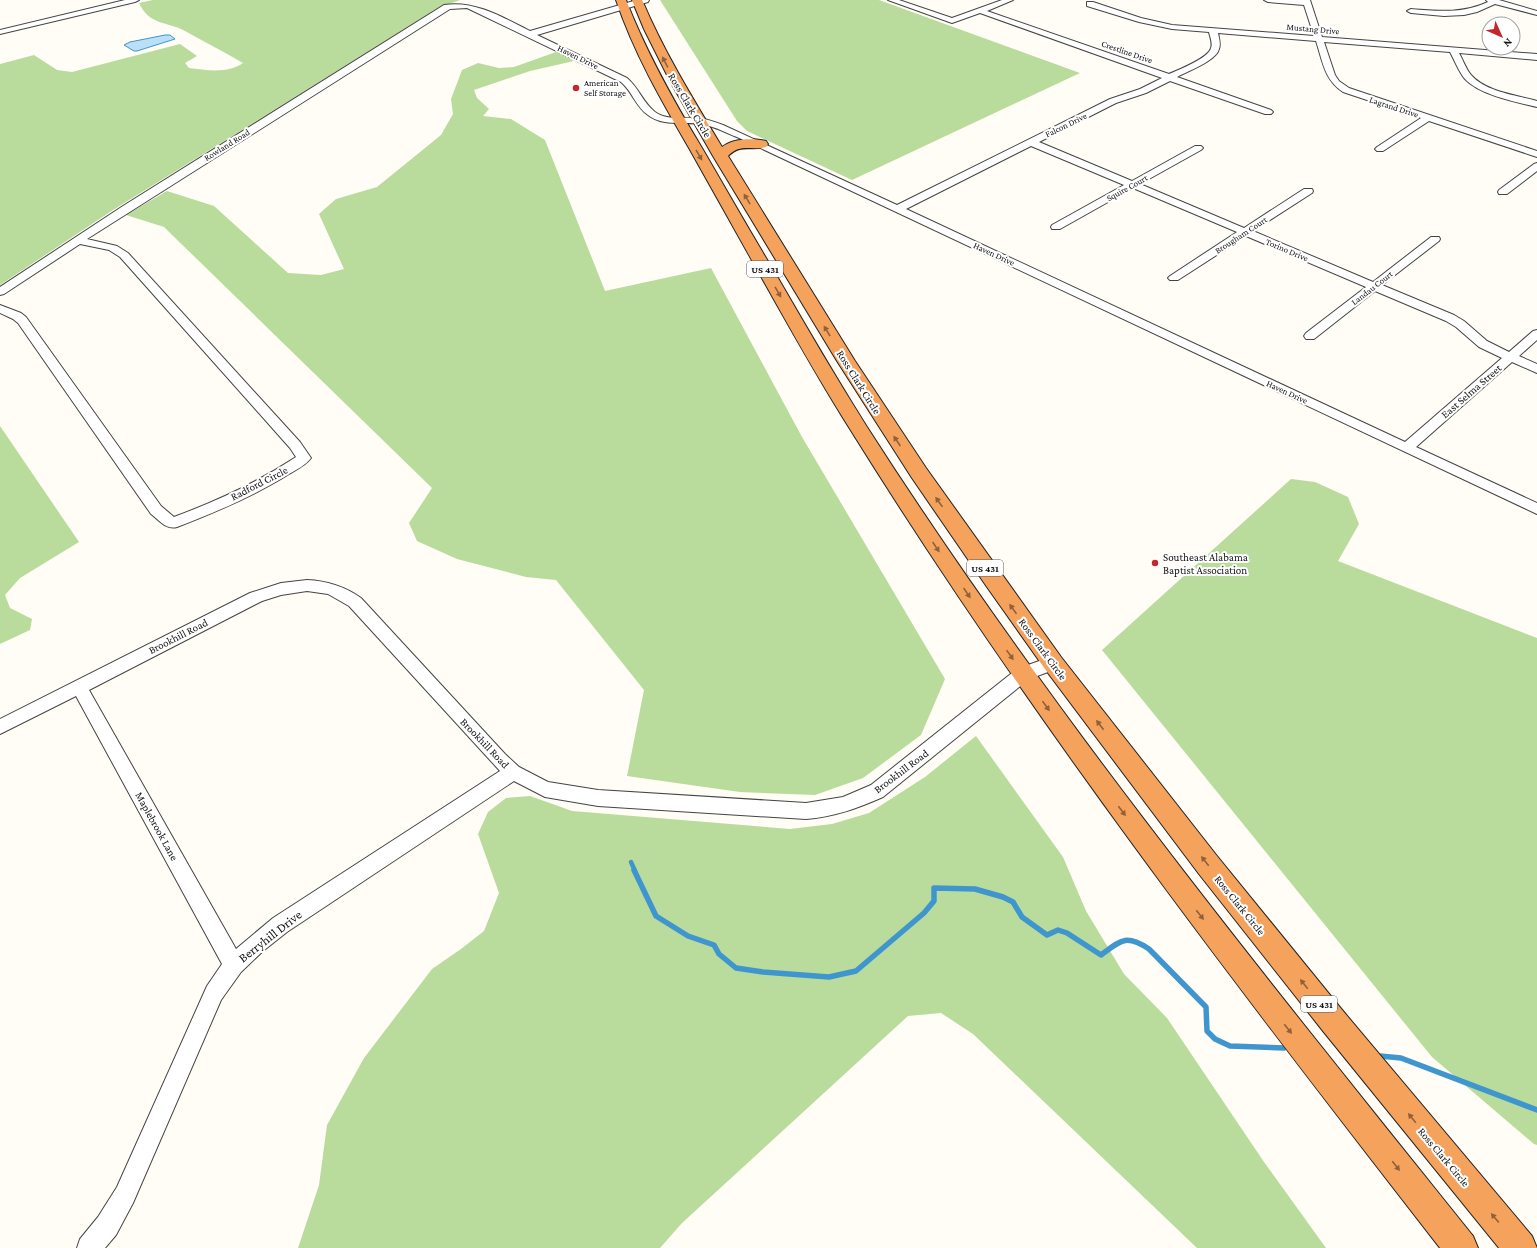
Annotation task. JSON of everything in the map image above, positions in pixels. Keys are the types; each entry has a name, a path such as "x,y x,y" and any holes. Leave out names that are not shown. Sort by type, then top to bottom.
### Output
{"highway":[{"name":"Ross Clark Circle","path":"640,1 649,29 664,60 699,121 846,361 926,484 1053,663 1208,865 1398,1101 1520,1248"},
{"name":"Ross Clark Circle","path":"622,4 633,33 679,122 829,379 898,491 1023,674 1176,883 1299,1043 1461,1248"},
{"path":"720,156 727,148 733,145 744,143 761,144"},
{"path":"756,254 778,250"},
{"path":"898,491 926,484"}],"street":[{"path":"0,32 135,0"},
{"path":"892,0 952,21 1009,0"},
{"path":"1268,0 1306,1"},
{"path":"530,34 622,4 640,1"},
{"name":"Lagrand Drive","path":"1306,1 1331,75 1336,83 1346,90 1537,154"},
{"path":"1411,12 1447,14 1466,13 1476,11 1492,1 1537,13"},
{"name":"Mustang Drive","path":"1090,4 1155,24 1213,31 1537,57"},
{"name":"Haven Drive","path":"458,5 474,7 624,80 636,91 651,114 662,119 679,122 699,121 725,129 761,144 1537,509"},
{"name":"Rowland Road","path":"0,292 77,240 447,8 458,5"},
{"name":"Crestline Drive","path":"980,10 1268,112"},
{"name":"Falcon Drive","path":"897,209 1113,101 1143,91 1214,55 1216,50 1213,31"},
{"path":"1453,50 1469,77 1476,82 1498,92 1537,104"},
{"path":"1380,149 1428,118"},
{"name":"Torino Drive","path":"1031,142 1450,318 1460,324 1483,344 1537,369"},
{"name":"Squire Court","path":"1056,227 1198,148"},
{"path":"1502,192 1537,166"},
{"name":"Brougham Court","path":"1174,278 1308,191"},
{"name":"Landau Court","path":"1310,336 1435,239"},
{"name":"Radford Circle","path":"0,310 17,316 22,320 156,510 172,522 202,512 283,473 304,458 295,445 124,255 113,248 77,240"},
{"name":"East Selma Street","path":"1406,448 1537,334"},
{"name":"Brookhill Road","path":"0,727 256,597 288,587 321,586 340,592 355,602 498,759 513,772 545,789 598,798 770,810 826,810 852,803 877,791 1023,674 1053,663"},
{"name":"Maplebrook Lane","path":"79,687 234,965"},
{"name":"Berryhill Drive","path":"89,1248 107,1226 125,1195 214,993 234,965 256,944 280,925 513,772"}],"green space":[{"path":"153,0 460,0 446,5 392,37 113,210 0,285 0,64 34,55 57,70 72,72 180,44 197,56 185,63 189,68 224,70 231,69 243,63 185,31 159,22 148,16 139,3"},
{"path":"660,0 879,0 1080,73 852,180 747,131 737,121"},
{"path":"556,52 574,61 530,71 474,90 477,98 489,109 483,116 511,119 545,140 605,291 711,268 802,437 945,679 921,735 863,778 815,795 740,792 627,776 644,690 556,580 526,577 457,559 417,541 409,523 432,488 164,227 126,215 167,191 214,206 288,273 321,275 344,269 319,214 336,199 377,187 441,135 453,114 451,99 462,70 478,63 499,68 514,67"},
{"path":"0,426 79,542 20,578 5,595 10,608 32,619 30,630 0,644"},
{"path":"1291,479 1315,482 1348,497 1359,524 1338,561 1537,638 1537,1145 1432,1057 1102,650"},
{"path":"976,736 1063,857 1086,911 1124,974 1167,1018 1264,1162 1326,1248 1197,1248 973,1034 941,1013 908,1016 682,1223 660,1248 298,1248 319,1185 327,1125 364,1058 432,969 484,931 499,893 478,834 488,812 506,798 530,796 572,811 790,829 832,824 869,813 925,777"}],"water":[{"path":"170,35 175,39 137,51 134,51 124,45 130,42"}],"waterway":[{"path":"631,862 635,871"},
{"path":"634,870 656,916 688,936 714,945 719,954 736,968 763,972 829,977 856,971 924,913 934,901 934,888 975,889 1003,897 1013,902 1022,917 1047,935 1058,930 1067,933 1101,955 1124,941 1129,940 1141,944 1149,949 1206,1007 1207,1031 1215,1039 1230,1046 1284,1048"},
{"path":"1380,1056 1401,1058 1537,1110"}],"place":[{"name":"American Self Storage","path":"576,88"},
{"name":"Southeast Alabama Baptist Association","path":"1155,563"}]}
